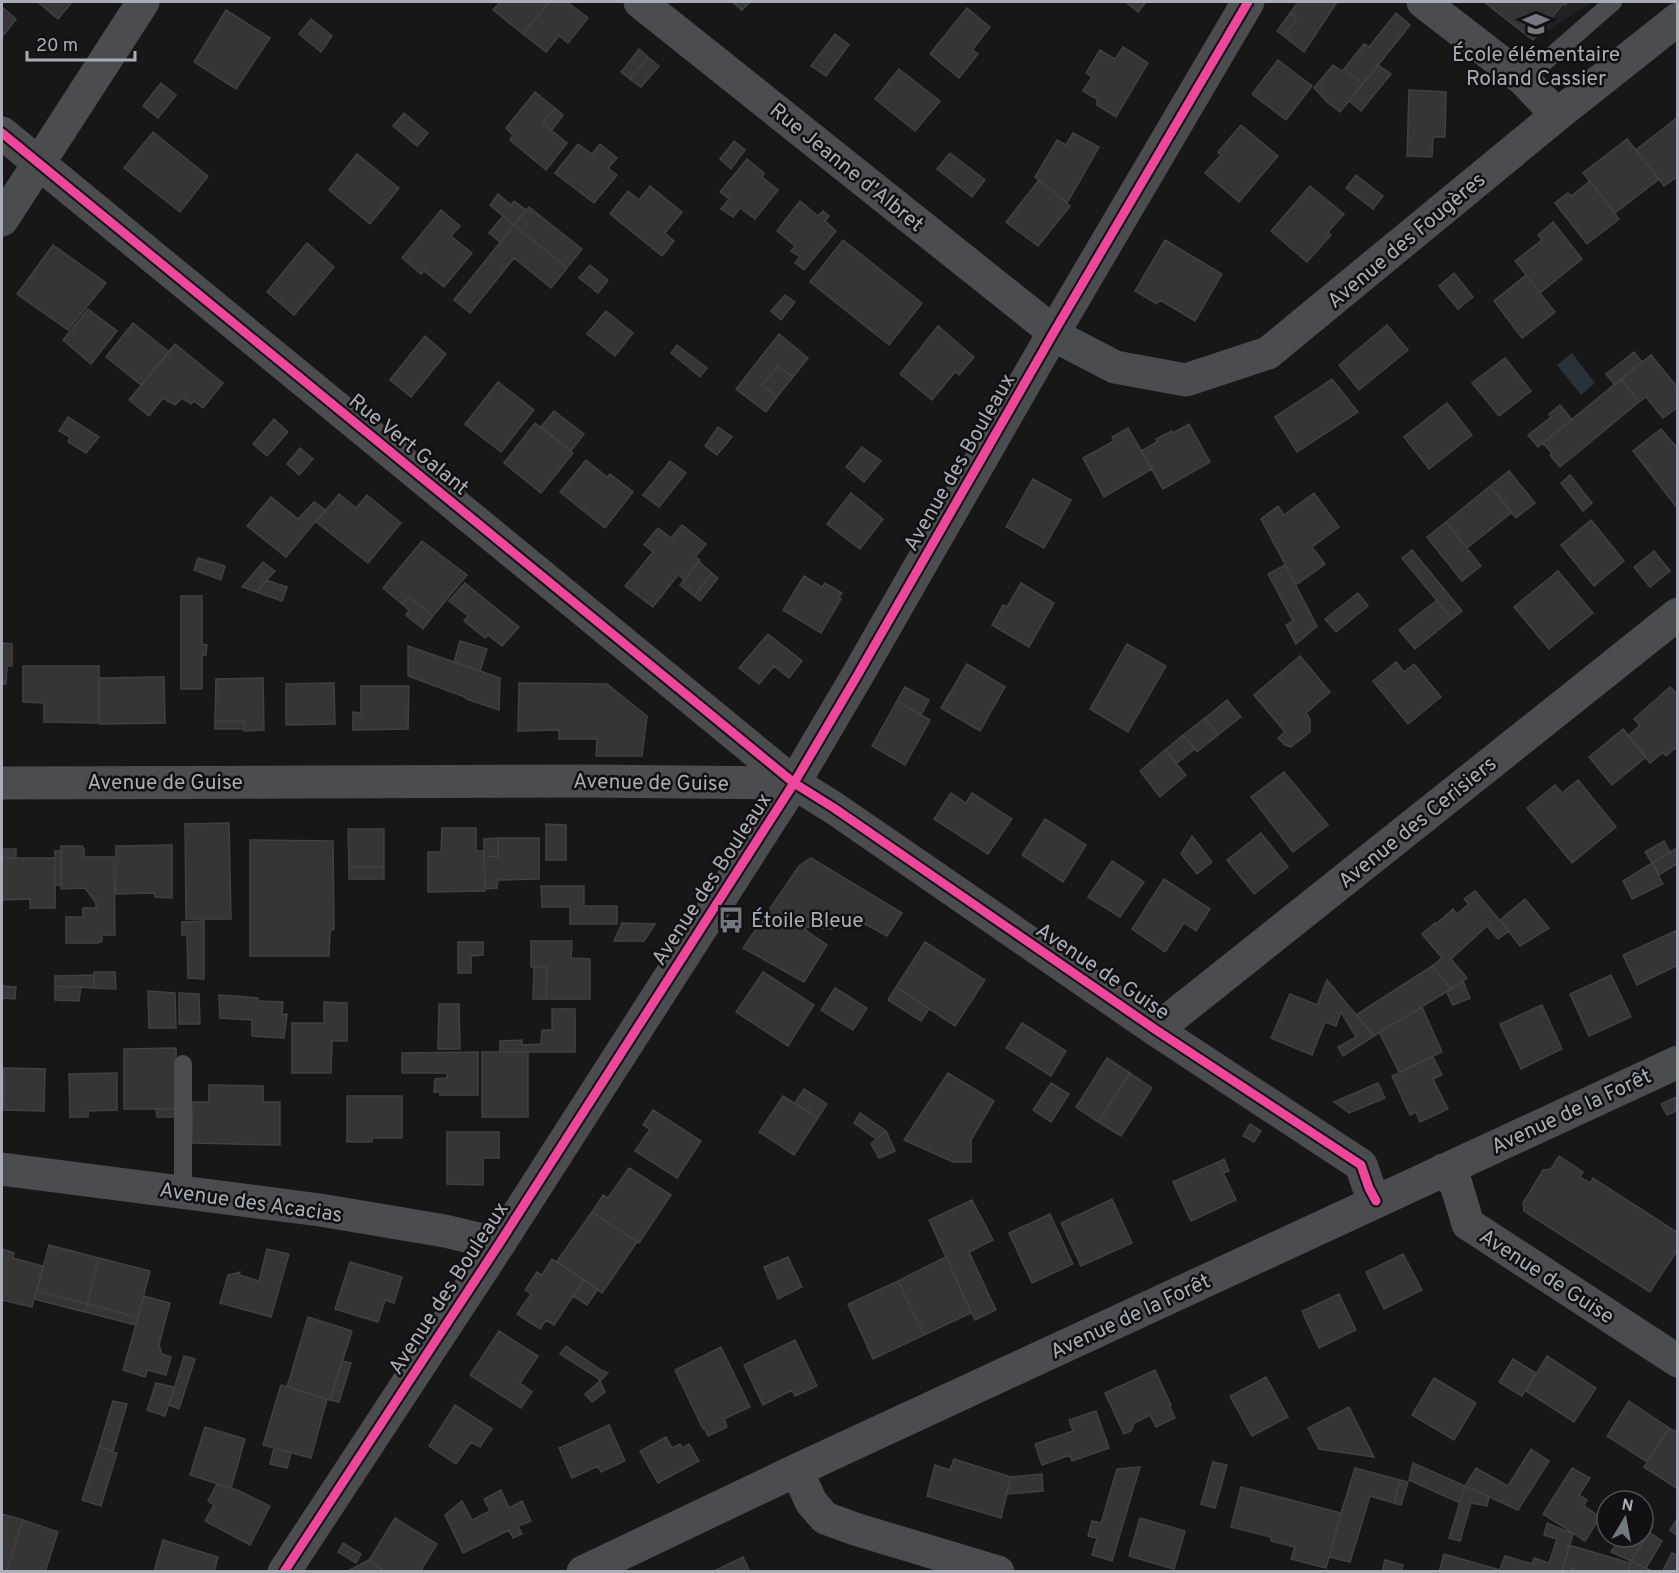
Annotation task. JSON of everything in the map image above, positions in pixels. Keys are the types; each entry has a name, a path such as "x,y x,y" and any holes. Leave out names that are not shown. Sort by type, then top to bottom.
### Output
{"street":[{"path":"2,220 143,2"},
{"name":"Rue Jeanne d'Albret","path":"640,2 1065,341 1103,362"},
{"name":"Avenue des Bouleaux","path":"284,1572 794,783 1054,332 1248,2"},
{"path":"1423,2 1524,80 1557,115"},
{"name":"Avenue des Fougères","path":"1103,362 1115,367 1186,380 1268,353 1677,19"},
{"name":"Rue Vert Galant","path":"2,133 794,783"},
{"name":"Avenue des Cerisiers","path":"1156,1030 1677,614"},
{"name":"Avenue de Guise","path":"2,783 584,781 794,783 834,808 1156,1030 1360,1165 1376,1201"},
{"name":"Avenue de la Forêt","path":"583,1572 797,1470 1677,1062"},
{"name":"Avenue des Acacias","path":"2,1169 320,1210 434,1229 498,1244"},
{"name":"Avenue de Guise","path":"1443,1170 1456,1184 1468,1224 1677,1361"},
{"path":"797,1470 811,1502 825,1518 998,1572"}],"lane":[{"path":"1524,80 1613,2"},
{"path":"183,1064 183,1192"}],"shaded area":[{"name":"École élémentaire Roland Cassier","path":"1484,2 1593,2 1533,40"},
{"path":"1572,353 1595,383 1581,395 1557,365"}],"building":[{"path":"38,2 72,2 58,19"},
{"path":"500,2 549,2 523,34 493,10"},
{"path":"549,2 567,2 588,18 568,43 559,36 546,52 523,34"},
{"path":"732,2 750,2 742,10"},
{"path":"1126,2 1146,2 1138,12"},
{"path":"1298,2 1337,2 1304,52 1284,36 1297,18 1290,13"},
{"name":"École élémentaire Roland Cassier","path":"1484,2 1568,2 1563,4 1533,40"},
{"path":"2,7 16,19 2,37"},
{"path":"967,8 990,27 972,50 978,54 959,78 930,54"},
{"path":"226,10 270,38 236,89 194,62"},
{"path":"1290,13 1297,18 1284,36 1277,31"},
{"path":"1396,13 1410,25 1363,84 1344,69 1364,44 1369,47"},
{"path":"311,19 332,36 321,52 299,34"},
{"path":"835,34 849,45 826,76 811,66"},
{"path":"1123,47 1148,63 1116,117 1097,105 1097,99 1083,91 1092,77 1086,73 1100,50 1115,59"},
{"path":"639,49 648,57 630,79 621,72"},
{"path":"648,57 659,66 641,87 630,79"},
{"path":"1278,60 1312,86 1286,120 1252,94"},
{"path":"1333,65 1342,71 1344,69 1363,84 1340,112 1314,88"},
{"path":"1378,65 1391,74 1361,111 1349,101"},
{"path":"899,69 940,101 915,131 875,99"},
{"path":"161,83 176,95 158,118 143,106"},
{"path":"1409,90 1446,92 1445,137 1433,137 1432,157 1407,156"},
{"path":"535,92 555,108 543,123 567,143 546,170 510,140 513,135 506,128"},
{"path":"555,108 563,115 552,130 543,123"},
{"path":"404,113 428,133 417,146 393,126"},
{"path":"1678,117 1678,176 1664,186 1636,150"},
{"path":"1241,125 1278,156 1239,202 1205,173 1221,155 1218,152"},
{"path":"153,132 208,176 180,212 124,168"},
{"path":"1073,133 1099,147 1067,203 1035,177 1057,140 1066,145"},
{"path":"1627,139 1659,179 1615,213 1583,173"},
{"path":"734,141 745,150 731,169 720,159"},
{"path":"578,144 592,154 600,144 617,158 608,168 617,175 594,203 555,173"},
{"path":"950,153 985,180 972,197 937,169"},
{"path":"357,154 399,188 370,224 329,190"},
{"path":"747,159 764,173 762,177 778,190 755,219 740,208 733,217 721,209 729,199 720,192"},
{"path":"1356,175 1383,196 1373,209 1346,188"},
{"path":"1039,180 1070,206 1038,246 1006,222"},
{"path":"1590,181 1619,219 1587,244 1555,203 1568,193 1571,196"},
{"path":"650,186 682,212 665,233 674,241 662,256 610,214 628,191 639,200"},
{"path":"1310,186 1344,214 1328,232 1331,235 1307,262 1271,231"},
{"path":"498,194 511,205 514,201 526,210 514,225 490,205"},
{"path":"800,201 818,216 823,211 829,216 825,221 836,231 804,270 795,263 800,257 791,251 795,246 777,231"},
{"path":"529,207 582,249 567,268 514,225"},
{"path":"441,210 460,226 451,236 472,253 444,287 424,271 421,274 402,258"},
{"path":"503,216 514,225 500,242 489,233"},
{"path":"1553,222 1582,259 1540,293 1515,261 1542,240 1538,235"},
{"path":"514,225 567,268 551,288 514,258 470,313 454,300"},
{"path":"843,240 922,303 889,345 810,282"},
{"path":"1165,240 1222,274 1195,321 1160,300 1157,304 1135,291"},
{"path":"307,243 334,267 294,315 267,292"},
{"path":"53,245 106,283 68,330 17,294"},
{"path":"590,265 608,280 598,293 579,278"},
{"path":"1454,273 1473,297 1458,309 1439,286"},
{"path":"1526,275 1555,312 1522,338 1494,301"},
{"path":"785,295 795,302 781,320 771,311"},
{"path":"88,309 117,331 91,364 63,340"},
{"path":"606,311 633,333 615,356 587,334"},
{"path":"133,323 169,352 141,385 106,357"},
{"path":"1387,325 1408,350 1359,390 1339,365"},
{"path":"938,326 974,357 959,375 955,372 932,400 900,374"},
{"path":"779,334 808,358 793,377 778,366 762,385 777,397 766,412 736,389"},
{"path":"425,336 446,354 411,397 390,380"},
{"path":"175,344 223,383 203,408 194,401 191,404 182,398 175,405 163,398 149,416 129,400"},
{"path":"677,345 707,368 700,377 671,353"},
{"path":"1634,352 1642,362 1615,385 1606,374"},
{"path":"1651,355 1678,388 1678,407 1663,418 1646,397 1639,402 1621,379"},
{"path":"1505,358 1531,391 1499,416 1472,383"},
{"path":"778,366 793,377 777,397 762,385"},
{"path":"1332,379 1358,412 1297,452 1275,417"},
{"path":"1621,379 1639,402 1560,467 1543,443"},
{"path":"498,382 534,410 501,452 465,424"},
{"path":"1447,403 1472,435 1429,469 1404,437"},
{"path":"1560,405 1572,420 1538,447 1528,435 1551,417 1549,414"},
{"path":"554,411 584,434 571,451 541,427"},
{"path":"68,417 99,437 86,453 68,442 70,437 59,431"},
{"path":"274,419 288,432 267,456 253,444"},
{"path":"535,423 573,453 541,493 504,463"},
{"path":"1189,424 1210,462 1163,489 1141,451 1157,442 1156,439"},
{"path":"718,427 732,437 717,455 705,446"},
{"path":"1128,428 1152,469 1104,497 1083,458 1114,441 1112,437"},
{"path":"1661,429 1678,449 1678,509 1633,451"},
{"path":"862,447 881,461 864,482 846,467"},
{"path":"300,448 313,459 299,475 287,464"},
{"path":"586,460 607,477 610,474 633,492 605,528 560,492"},
{"path":"670,461 686,473 659,507 643,495"},
{"path":"1509,471 1535,503 1516,518 1490,486"},
{"path":"1570,475 1592,503 1583,511 1561,483"},
{"path":"1033,479 1071,500 1044,548 1006,527"},
{"path":"1490,486 1511,513 1467,548 1446,522"},
{"path":"851,493 883,519 860,549 827,524"},
{"path":"1314,493 1339,527 1312,547 1325,564 1296,585 1261,519 1278,506 1284,515"},
{"path":"339,494 356,508 367,495 401,523 368,563 316,522"},
{"path":"271,497 298,519 314,502 325,510 286,557 247,526"},
{"path":"1591,520 1624,561 1594,586 1561,545"},
{"path":"1446,522 1481,566 1462,581 1427,537"},
{"path":"682,525 706,544 695,557 700,560 685,580 678,575 653,607 625,586 653,552 644,545 658,528 671,538"},
{"path":"422,541 467,575 433,616 409,597 402,604 383,588"},
{"path":"1412,550 1462,611 1452,619 1402,558"},
{"path":"1654,551 1670,571 1650,587 1634,567"},
{"path":"198,558 225,566 221,580 194,570"},
{"path":"263,562 275,571 256,592 242,587"},
{"path":"699,562 712,573 694,596 680,585"},
{"path":"1285,565 1317,626 1296,644 1286,625 1293,621 1268,574"},
{"path":"1558,571 1593,613 1549,649 1514,607"},
{"path":"712,573 718,578 700,601 694,596"},
{"path":"804,576 822,587 825,583 842,593 839,597 841,599 821,633 783,610"},
{"path":"266,580 287,587 282,601 256,592"},
{"path":"465,583 519,627 502,646 488,635 485,638 464,621 468,616 449,601"},
{"path":"1021,583 1054,603 1029,647 992,625 1003,605 1007,607"},
{"path":"1358,593 1368,606 1336,632 1325,619"},
{"path":"181,596 202,596 202,644 207,645 206,655 202,655 202,689 181,689"},
{"path":"409,597 433,616 423,629 406,615 409,610 402,604"},
{"path":"1437,600 1452,619 1415,649 1399,630"},
{"path":"768,634 802,661 789,678 774,666 759,684 739,668"},
{"path":"460,641 487,649 480,671 454,662"},
{"path":"2,643 12,644 12,666 7,666 6,684 2,684"},
{"path":"1127,644 1166,666 1128,732 1090,709"},
{"path":"408,646 500,678 499,710 408,676"},
{"path":"1300,656 1330,692 1306,713 1310,719 1310,732 1291,747 1278,738 1285,732 1254,695"},
{"path":"1396,662 1404,672 1414,664 1441,697 1408,724 1373,681"},
{"path":"967,664 1005,687 980,731 941,708"},
{"path":"23,666 99,666 99,723 44,722 44,703 23,702"},
{"path":"164,677 165,723 99,724 99,678"},
{"path":"263,678 264,730 244,731 244,721 215,721 216,679"},
{"path":"334,683 335,724 286,725 286,684"},
{"path":"519,683 607,684 647,716 642,756 596,756 597,739 559,739 559,730 518,731"},
{"path":"361,686 409,686 408,729 353,730 353,712 361,713"},
{"path":"905,687 929,700 921,715 897,701"},
{"path":"1670,687 1678,695 1678,746 1666,756 1663,752 1650,763 1628,736 1640,725 1634,719"},
{"path":"1227,700 1241,717 1218,735 1205,718"},
{"path":"897,701 930,720 905,765 872,746"},
{"path":"1205,718 1218,735 1197,752 1183,735"},
{"path":"215,721 244,721 244,729 215,729"},
{"path":"1623,729 1646,757 1612,785 1589,757"},
{"path":"1183,735 1195,749 1177,763 1165,750"},
{"path":"1165,750 1186,775 1160,797 1140,771"},
{"path":"1284,772 1328,825 1293,852 1251,797"},
{"path":"1578,780 1616,827 1572,863 1527,808 1555,785 1562,793"},
{"path":"951,793 966,803 972,793 1012,819 988,854 934,819"},
{"path":"1045,819 1086,845 1063,882 1022,855"},
{"path":"229,823 231,919 186,919 185,824"},
{"path":"546,824 566,825 566,860 546,860"},
{"path":"442,828 476,828 476,851 484,851 485,891 428,892 428,852 441,852"},
{"path":"348,829 384,829 384,867 349,867"},
{"path":"1261,833 1288,867 1254,894 1227,860"},
{"path":"1192,836 1212,862 1197,874 1181,854"},
{"path":"498,838 498,857 484,856 484,839"},
{"path":"498,838 539,838 539,879 498,880 497,888 485,889 484,856 498,857"},
{"path":"250,840 333,841 334,929 330,931 329,956 250,956"},
{"path":"1664,841 1670,852 1652,863 1645,852"},
{"path":"172,845 172,898 155,897 154,893 116,894 116,846"},
{"path":"61,846 82,846 84,857 114,857 115,935 102,935 102,941 98,943 66,943 66,917 83,917 83,908 96,908 96,903 85,888 61,889"},
{"path":"1678,847 1678,863 1659,875 1653,863"},
{"path":"2,849 16,849 16,858 2,858"},
{"path":"55,851 61,851 61,885 55,885"},
{"path":"2,858 55,858 55,908 30,908 30,899 2,900"},
{"path":"811,858 902,913 887,936 852,917 847,926 831,929 804,927 827,945 804,982 743,948 799,866"},
{"path":"1112,861 1144,882 1120,917 1088,897"},
{"path":"1652,863 1663,884 1632,899 1623,881"},
{"path":"349,867 384,867 384,879 349,879"},
{"path":"1164,879 1210,909 1196,931 1184,923 1165,952 1132,929"},
{"path":"541,886 584,886 584,906 617,906 617,924 570,924 570,907 542,907"},
{"path":"1475,891 1509,931 1498,939 1487,926 1451,959 1467,978 1451,989 1432,966 1442,958 1422,934 1453,909 1457,914 1469,904 1464,899"},
{"path":"1525,899 1549,928 1520,946 1500,920"},
{"path":"204,921 204,979 188,978 187,935 182,935 182,922"},
{"path":"622,923 655,924 644,941 614,941"},
{"path":"1675,931 1678,937 1678,965 1637,985 1623,955"},
{"path":"531,941 572,941 571,958 590,959 590,999 546,999 547,967 531,967"},
{"path":"458,942 483,942 483,955 471,956 471,973 458,973"},
{"path":"925,942 985,980 955,1026 896,987"},
{"path":"1432,966 1451,989 1374,1036 1356,1015"},
{"path":"534,967 547,967 546,999 533,999"},
{"path":"94,972 115,972 116,989 94,988"},
{"path":"763,972 814,1005 788,1046 736,1012"},
{"path":"94,975 94,988 55,986 55,976"},
{"path":"1611,975 1631,1017 1589,1036 1570,994"},
{"path":"1327,980 1374,1036 1343,1056 1338,1047 1356,1037 1341,1012 1336,1026 1325,1022 1312,1055 1271,1038 1290,994 1317,1005"},
{"path":"1463,981 1470,998 1453,1005 1446,991"},
{"path":"3,986 16,987 15,999 2,998"},
{"path":"55,986 81,987 79,1001 55,1000"},
{"path":"896,987 929,1009 921,1021 888,1000"},
{"path":"835,988 867,1008 853,1030 821,1010"},
{"path":"148,991 175,993 176,1028 149,1028"},
{"path":"179,993 199,994 200,1024 179,1024"},
{"path":"219,995 283,1002 282,1015 287,1014 284,1038 252,1036 252,1020 220,1018"},
{"path":"324,1002 347,1003 347,1041 332,1041 331,1073 292,1073 292,1023 324,1023"},
{"path":"439,1004 459,1004 460,1049 438,1049"},
{"path":"1542,1005 1562,1049 1521,1069 1500,1024"},
{"path":"1422,1007 1442,1052 1399,1072 1379,1032"},
{"path":"552,1009 575,1009 575,1052 500,1052 500,1041 522,1040 522,1045 541,1044 542,1030 552,1030"},
{"path":"1022,1023 1066,1051 1051,1076 1006,1048"},
{"path":"176,1048 177,1109 124,1109 124,1049"},
{"path":"478,1052 478,1095 440,1095 440,1092 434,1092 435,1079 447,1078 447,1073 402,1073 402,1053"},
{"path":"482,1052 528,1052 528,1117 482,1117"},
{"path":"1433,1057 1442,1075 1433,1079 1448,1109 1420,1122 1416,1112 1410,1115 1392,1076"},
{"path":"1107,1058 1130,1073 1098,1122 1076,1107"},
{"path":"4,1068 45,1069 44,1111 3,1110"},
{"path":"117,1073 117,1110 88,1111 88,1117 70,1117 69,1074"},
{"path":"948,1073 994,1101 971,1140 971,1162 953,1162 904,1140"},
{"path":"1130,1073 1152,1088 1121,1136 1098,1122"},
{"path":"1051,1083 1069,1094 1051,1122 1033,1110"},
{"path":"1378,1083 1385,1098 1349,1113 1334,1102"},
{"path":"209,1085 263,1086 263,1102 280,1102 280,1145 192,1143 193,1102 209,1102"},
{"path":"804,1089 827,1104 818,1118 795,1103"},
{"path":"347,1096 402,1096 402,1138 372,1138 372,1142 347,1142"},
{"path":"783,1096 818,1118 794,1155 759,1132"},
{"path":"1676,1097 1678,1110 1667,1115 1661,1104"},
{"path":"156,1109 177,1109 177,1117 157,1117"},
{"path":"653,1110 701,1141 677,1178 635,1151 650,1129 643,1125"},
{"path":"860,1113 886,1131 876,1139 854,1123"},
{"path":"1250,1124 1261,1131 1254,1142 1243,1136"},
{"path":"886,1131 895,1151 879,1158 871,1144"},
{"path":"447,1132 499,1132 499,1158 483,1158 483,1185 447,1184"},
{"path":"1559,1156 1583,1172 1580,1177 1590,1183 1593,1178 1678,1233 1678,1249 1650,1292 1524,1211 1523,1203 1543,1170 1551,1169"},
{"path":"1224,1159 1229,1171 1223,1173 1218,1162"},
{"path":"1218,1162 1236,1200 1191,1221 1173,1182"},
{"path":"629,1168 671,1195 639,1243 592,1212 603,1195 608,1198"},
{"path":"1112,1199 1132,1243 1081,1266 1061,1223"},
{"path":"972,1200 993,1240 969,1252 996,1310 975,1320 929,1220"},
{"path":"592,1212 637,1242 602,1293 557,1261"},
{"path":"1050,1214 1073,1264 1032,1283 1009,1233"},
{"path":"49,1245 99,1258 87,1304 37,1291"},
{"path":"2,1249 14,1253 13,1258 43,1266 32,1307 2,1300"},
{"path":"267,1249 289,1254 271,1317 220,1303 228,1275 240,1272 239,1275 259,1281"},
{"path":"1403,1254 1422,1290 1384,1309 1366,1272"},
{"path":"788,1257 802,1287 778,1299 764,1267"},
{"path":"946,1257 971,1313 924,1335 898,1281"},
{"path":"99,1258 150,1271 138,1317 87,1304"},
{"path":"552,1259 584,1280 554,1325 546,1320 540,1329 517,1314 531,1294 525,1290 537,1272 542,1275"},
{"path":"350,1262 402,1277 394,1303 385,1300 378,1322 335,1309"},
{"path":"584,1280 598,1289 587,1305 573,1296"},
{"path":"898,1281 924,1335 873,1359 848,1304"},
{"path":"37,1291 87,1304 85,1312 34,1299"},
{"path":"1339,1294 1356,1330 1319,1348 1302,1311"},
{"path":"144,1296 170,1303 159,1345 162,1354 171,1357 166,1375 147,1370 145,1377 123,1370"},
{"path":"87,1304 138,1317 136,1325 85,1312"},
{"path":"308,1317 352,1331 330,1400 287,1387"},
{"path":"499,1331 538,1356 520,1383 532,1392 521,1408 470,1375"},
{"path":"795,1340 817,1386 795,1396 792,1390 763,1405 744,1365"},
{"path":"566,1346 608,1373 600,1381 560,1354"},
{"path":"721,1347 750,1407 724,1419 727,1427 708,1436 675,1370"},
{"path":"184,1356 195,1359 179,1409 169,1405"},
{"path":"1547,1356 1596,1388 1574,1422 1526,1391"},
{"path":"1513,1359 1536,1373 1522,1396 1499,1382"},
{"path":"342,1361 351,1363 339,1402 330,1400"},
{"path":"1155,1370 1175,1418 1156,1427 1150,1415 1134,1423 1131,1431 1124,1434 1105,1393"},
{"path":"1266,1377 1288,1417 1252,1436 1230,1396"},
{"path":"1434,1378 1476,1403 1454,1440 1412,1415"},
{"path":"600,1381 605,1392 592,1402 585,1394"},
{"path":"156,1383 174,1387 165,1416 147,1410"},
{"path":"281,1385 327,1399 311,1458 263,1445"},
{"path":"113,1401 127,1404 113,1451 99,1447"},
{"path":"1629,1401 1669,1428 1647,1462 1607,1436"},
{"path":"455,1405 492,1429 480,1447 471,1442 456,1464 429,1446"},
{"path":"1349,1407 1374,1457 1319,1449 1308,1428"},
{"path":"1096,1411 1109,1448 1072,1461 1070,1455 1042,1465 1035,1444 1073,1431 1069,1420"},
{"path":"609,1425 625,1461 601,1472 598,1466 572,1478 559,1448"},
{"path":"205,1427 245,1439 231,1488 190,1475"},
{"path":"1669,1428 1678,1433 1678,1489 1644,1467"},
{"path":"666,1437 672,1448 680,1444 682,1448 689,1444 699,1461 658,1483 640,1451"},
{"path":"99,1447 117,1453 101,1506 82,1500"},
{"path":"274,1448 291,1453 287,1468 270,1464"},
{"path":"1531,1449 1549,1461 1518,1510 1465,1486 1476,1468 1508,1486"},
{"path":"954,1459 1011,1477 1001,1518 927,1496 935,1465 950,1470"},
{"path":"1213,1462 1227,1465 1215,1508 1201,1504"},
{"path":"1413,1463 1465,1486 1460,1503 1409,1480"},
{"path":"1140,1467 1112,1561 1092,1555 1097,1538 1088,1536 1092,1521 1101,1523 1117,1469"},
{"path":"1355,1468 1400,1480 1394,1503 1370,1496 1350,1562 1329,1557"},
{"path":"1572,1468 1590,1478 1579,1495 1587,1500 1584,1506 1595,1514 1595,1525 1585,1541 1543,1514"},
{"path":"1042,1474 1043,1491 1006,1494 1011,1477"},
{"path":"1400,1480 1408,1482 1401,1505 1394,1503"},
{"path":"217,1484 237,1490 270,1506 250,1545 205,1521 214,1505 208,1501"},
{"path":"1465,1486 1489,1497 1487,1506 1471,1503 1460,1541 1449,1538"},
{"path":"1241,1487 1341,1513 1326,1568 1291,1559 1295,1547 1271,1541 1271,1537 1231,1527"},
{"path":"501,1490 509,1508 522,1501 531,1521 518,1526 522,1534 513,1538 509,1530 463,1553 445,1515 462,1501 472,1520 490,1511 484,1499"},
{"path":"2,1514 23,1520 6,1572 2,1572"},
{"path":"395,1518 437,1544 420,1572 386,1572 369,1560"},
{"path":"1140,1518 1185,1531 1174,1569 1129,1556"},
{"path":"1678,1518 1678,1536 1670,1530"},
{"path":"23,1520 58,1532 45,1572 6,1572"},
{"path":"1547,1523 1573,1534 1562,1572 1499,1572 1505,1556 1532,1564 1534,1558 1549,1563 1557,1539 1544,1535"},
{"path":"1655,1536 1662,1541 1646,1568 1631,1561 1638,1549 1655,1549"},
{"path":"163,1540 218,1557 214,1572 154,1572"},
{"path":"343,1543 361,1554 356,1563 338,1552"},
{"path":"1569,1545 1630,1563 1628,1572 1582,1572 1571,1568 1570,1572 1562,1572"},
{"path":"1613,1549 1639,1549 1631,1561 1611,1552"},
{"path":"1672,1553 1678,1556 1678,1572 1662,1572"},
{"path":"1444,1554 1500,1570 1499,1572 1439,1572"},
{"path":"743,1557 750,1572 712,1572"},
{"path":"369,1560 385,1572 346,1572"},
{"path":"1385,1560 1403,1565 1401,1572 1382,1572"},
{"path":"1631,1561 1646,1568 1654,1572 1628,1572"}],"cycle path":[{"path":"284,1572 499,1244 794,783 1054,332 1248,2"},
{"path":"2,133 794,783 834,808 1156,1030 1361,1165 1376,1201"}],"place":[{"name":"École élémentaire Roland Cassier","path":"1536,24"},
{"name":"Étoile Bleue","path":"731,920"}]}
